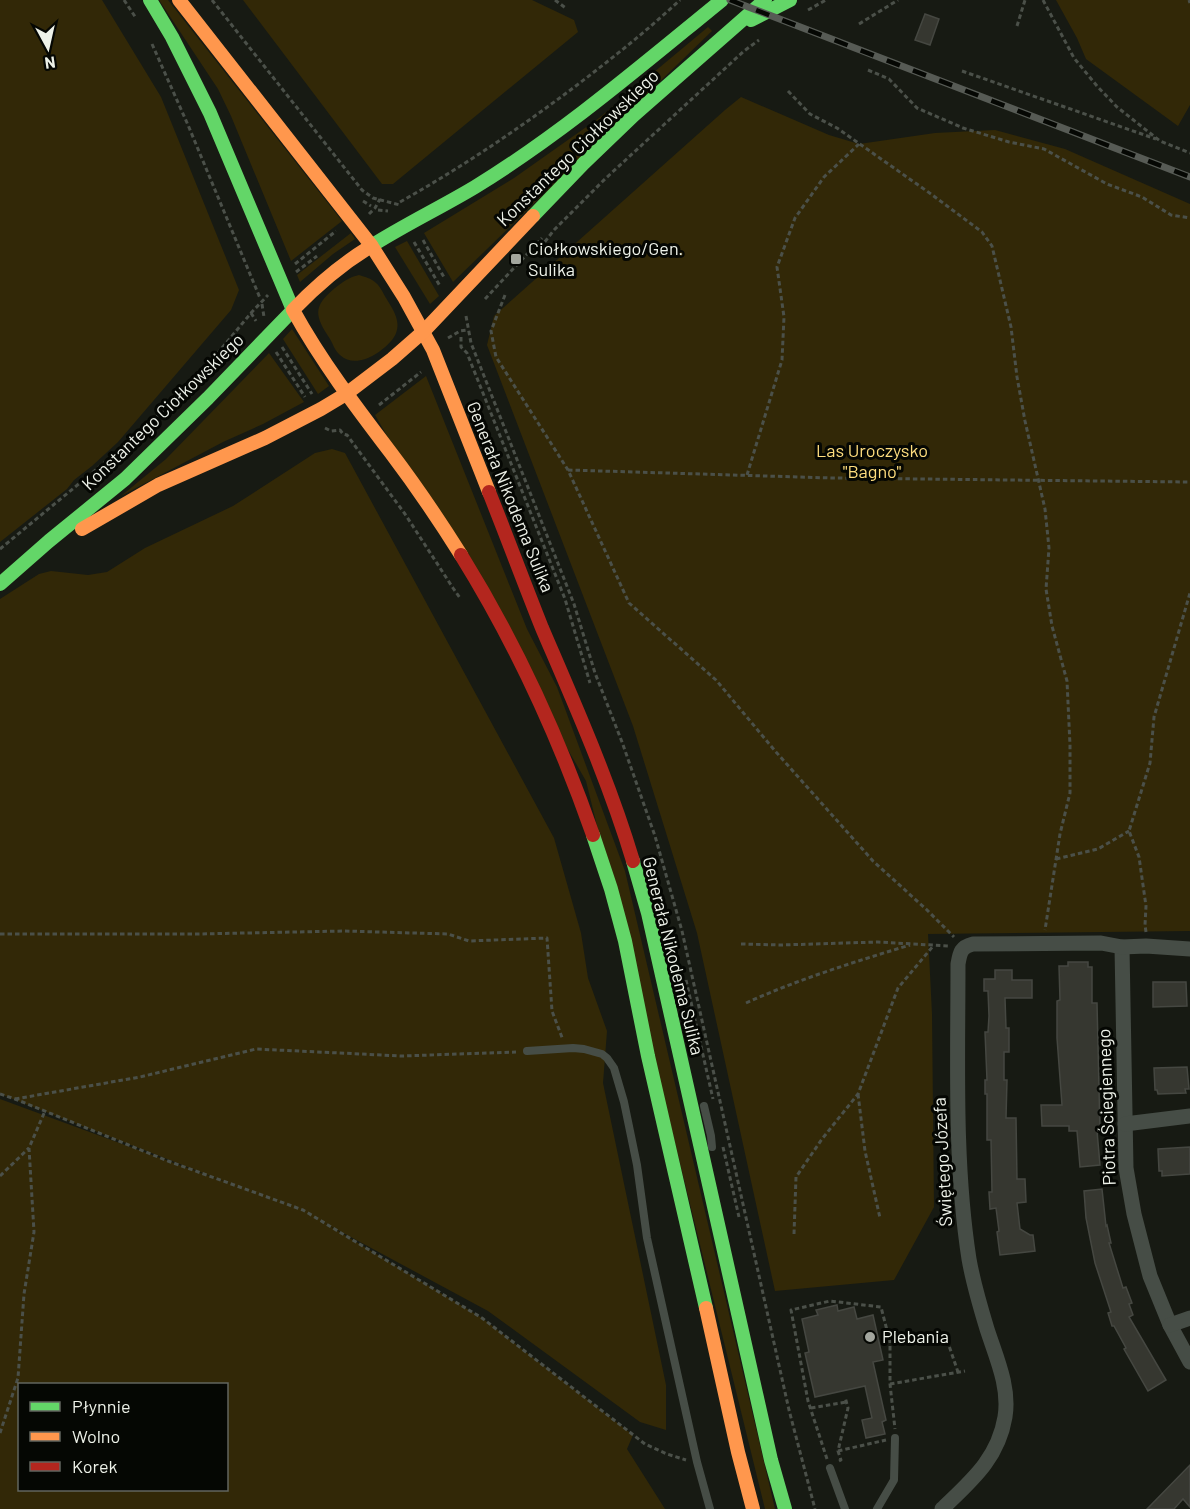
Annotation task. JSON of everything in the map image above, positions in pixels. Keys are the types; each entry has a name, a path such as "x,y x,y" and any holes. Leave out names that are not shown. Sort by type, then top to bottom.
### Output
{"main road":[{"path":"150,0 183,57 212,116 293,310 315,349 442,526 482,591 549,723 591,829 620,919 651,1070 753,1509"},
{"path":"179,0 371,245"},
{"name":"Konstantego Ciołkowskiego","path":"0,585 49,541 125,479 208,398 315,287 345,262 475,187 533,149 605,95 722,0"},
{"name":"Konstantego Ciołkowskiego","path":"0,585 99,518 158,485 265,438 321,409 384,365 424,331 502,247 634,115 765,0"},
{"path":"730,30 790,0"},
{"name":"Generała Nikodema Sulika","path":"371,245 424,331 433,350 611,796 648,913 771,1460 785,1509"}],"street":[{"path":"963,947 973,944 1043,943 1190,949"},
{"name":"Świętego Józefa","path":"942,1509 981,1470 993,1454 1000,1438 1005,1415 1003,1376 980,1303 964,1221 960,1169 958,975 960,952 963,947"},
{"name":"Piotra Ściegiennego","path":"1122,947 1126,1168 1136,1225 1150,1276 1170,1325 1190,1362"},
{"path":"1125,1124 1190,1116"},
{"path":"1170,1325 1190,1318"}],"lane":[{"path":"675,1037 694,1074"},
{"path":"527,1051 584,1049 602,1054 610,1062 616,1075 637,1165 647,1238 697,1462 710,1509"},
{"path":"702,1094 713,1157"},
{"path":"713,1168 716,1220"},
{"path":"877,1509 894,1480 895,1438"},
{"path":"830,1468 845,1509"}],"path":[{"path":"124,0 140,23"},
{"path":"212,0 362,190 367,195 393,202 402,207"},
{"path":"555,0 567,9"},
{"path":"400,202 496,144 546,109 603,66 680,0"},
{"path":"818,5 826,0"},
{"path":"859,24 898,0"},
{"path":"1017,26 1025,0"},
{"path":"1043,0 1074,58 1097,86 1117,107 1161,141"},
{"path":"617,60 646,36"},
{"path":"150,40 189,125 260,298"},
{"path":"725,62 749,41"},
{"path":"536,250 537,252 554,230 631,154 754,44"},
{"path":"868,70 889,79 917,108 963,128 1009,142 1044,149 1107,184 1142,197 1171,215 1190,218"},
{"path":"963,71 1190,153"},
{"path":"788,91 810,114 837,128 982,232 992,246 1011,327 1023,410 1045,509 1049,548 1046,589 1052,626 1066,681 1071,745 1070,793 1056,859 1043,943"},
{"path":"746,475 782,360 784,317 777,267 795,218 824,177 859,144"},
{"path":"369,214 380,199"},
{"path":"549,229 563,214"},
{"path":"292,266 336,231"},
{"path":"419,234 449,286"},
{"path":"482,302 544,235"},
{"path":"411,238 443,292"},
{"path":"0,549 144,430 212,360 268,295"},
{"path":"505,295 491,331 496,357 568,470 629,603 716,680 776,752 873,861 927,910 963,947"},
{"path":"262,304 265,319"},
{"path":"251,313 260,326"},
{"path":"447,338 460,331 468,330"},
{"path":"278,341 314,398"},
{"path":"273,347 308,402"},
{"path":"371,412 424,370"},
{"path":"322,423 328,430 340,428 343,434 347,435 405,514 464,602"},
{"path":"568,470 832,478 1190,482"},
{"path":"1146,946 1148,942 1145,925 1146,906 1139,856 1129,831 1150,763 1154,717 1190,593"},
{"path":"1056,859 1098,849 1129,831"},
{"path":"0,934 344,932 448,934 469,941 547,938 552,1011 566,1049"},
{"path":"741,944 878,942 963,947"},
{"path":"746,1003 779,988 914,944"},
{"path":"794,1234 796,1178 822,1138 858,1094 898,988 934,945"},
{"path":"15,1099 140,1077 256,1050 402,1056 527,1051"},
{"path":"0,1094 168,1161 303,1210 482,1318 645,1444 667,1454 697,1462"},
{"path":"858,1094 865,1151 880,1218"},
{"path":"0,1176 29,1148 45,1111"},
{"path":"0,1433 18,1378 24,1294 34,1232 29,1148"},
{"path":"830,1468 811,1408 791,1310 830,1301 881,1307 890,1342 890,1384 895,1438"},
{"path":"946,1340 958,1372"},
{"path":"890,1384 965,1371"},
{"path":"811,1408 846,1399 848,1408 838,1450 841,1460"},
{"path":"838,1450 880,1442"}],"green space":[{"path":"0,0 102,0 161,97 239,290 231,310 118,442 74,480 67,489 0,542"},
{"path":"159,0 168,0 342,221 291,261 218,89"},
{"path":"243,0 532,0 574,20 578,32 393,184 382,184"},
{"path":"1056,0 1190,0 1190,105 1178,126 1086,59"},
{"path":"708,27 712,31 453,282 424,233 514,178 599,118"},
{"name":"Las Uroczysko \"Bagno\"","path":"741,97 829,135 859,144 935,133 995,130 1065,149 1190,204 1190,931 928,934 932,1014 934,1207 894,1280 775,1291 697,933 633,726 487,345 494,316"},
{"path":"351,233 355,239 300,282 297,275"},
{"path":"407,241 439,296 430,304 395,247"},
{"path":"359,275 372,280 379,286 395,313 397,329 392,340 381,350 368,358 353,361 337,352 321,324 318,312 322,301 335,288"},
{"path":"292,329 329,386 318,394 283,339"},
{"path":"269,353 304,402 121,496 166,459"},
{"path":"426,376 527,629 557,687 625,871 775,1509 765,1509 586,781 375,415"},
{"path":"332,449 345,453 554,838 581,933 588,978 607,1031 603,1083 666,1385 666,1430 640,1422 488,1311 323,1222 482,1318 633,1435 627,1449 665,1509 0,1509 0,1099 239,1187 0,1094 0,599 39,574 51,571 88,575 107,572 145,548 233,506 315,453"}],"building":[{"path":"925,14 939,19 930,45 915,40"},
{"path":"1068,962 1088,962 1088,967 1092,967 1092,1003 1097,1003 1100,1131 1097,1131 1100,1165 1080,1167 1077,1131 1069,1131 1069,1126 1042,1126 1041,1105 1062,1105 1057,1001 1060,1000 1059,966 1068,966"},
{"path":"995,970 1012,970 1012,980 1032,980 1032,998 1005,998 1009,1052 1004,1052 1004,1080 1007,1080 1006,1118 1016,1118 1017,1179 1025,1179 1026,1202 1017,1203 1020,1229 1033,1235 1035,1251 1000,1255 996,1208 990,1209 991,1140 987,1140 987,1094 985,1094 985,1080 987,1080 985,1032 988,1032 989,1016 988,991 984,991 984,979 995,979"},
{"path":"1153,982 1186,982 1187,1006 1153,1007"},
{"path":"1187,1067 1189,1089 1185,1089 1186,1093 1158,1094 1155,1090 1154,1068"},
{"path":"1190,1147 1190,1174 1162,1176 1162,1171 1159,1171 1158,1149"},
{"path":"1102,1189 1106,1226 1111,1243 1109,1243 1123,1288 1126,1287 1132,1303 1129,1304 1133,1315 1129,1317 1166,1380 1148,1391 1112,1326 1108,1313 1111,1312 1095,1263 1086,1218 1084,1191"},
{"path":"837,1305 838,1311 854,1307 857,1319 873,1315 883,1360 873,1362 886,1420 882,1422 885,1434 866,1438 862,1420 872,1418 865,1386 815,1397 805,1353 809,1352 802,1319 818,1315 816,1310"},
{"path":"1190,1465 1190,1507 1183,1499 1174,1509 1147,1509"}],"railway":[{"path":"730,0 1190,177"}],"traffic: fast":[{"path":"150,0 172,37 210,113 293,310"},
{"path":"368,248 508,166 602,98 722,0"},
{"path":"533,216 634,115 765,0"},
{"path":"751,20 790,0"},
{"path":"0,584 125,479 293,310"},
{"path":"593,835 625,941 648,1056 706,1308"},
{"path":"633,861 648,913 771,1460 785,1509"}],"traffic: slow":[{"path":"179,0 371,245"},
{"path":"346,394 424,331 533,216"},
{"path":"371,245 404,297 433,350 489,492"},
{"path":"368,248 328,277 293,310 327,366 436,516 461,555"},
{"path":"82,529 158,485 265,438 346,394"},
{"path":"706,1308 753,1509"}],"traffic: jam":[{"path":"489,492 602,772 633,861"},
{"path":"461,555 518,656 551,727 593,835"}],"place":[{"name":"Ciołkowskiego/Gen. Sulika","path":"516,259"},
{"name":"Plebania","path":"870,1337"}]}
